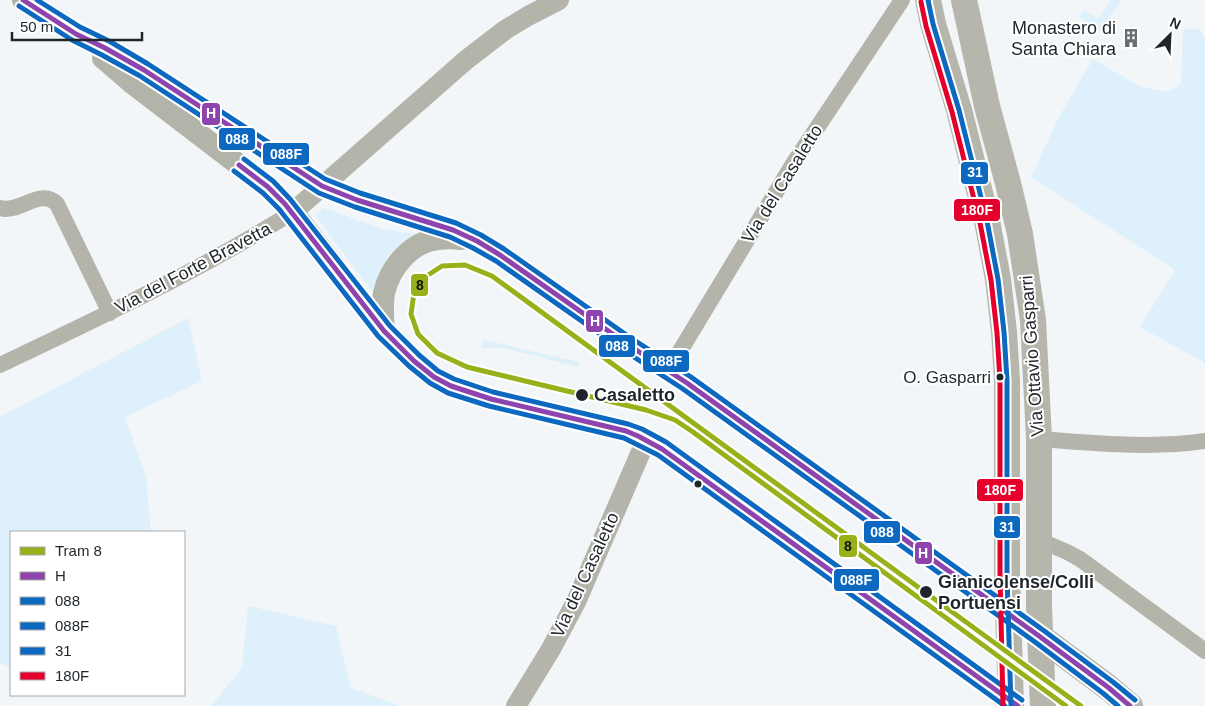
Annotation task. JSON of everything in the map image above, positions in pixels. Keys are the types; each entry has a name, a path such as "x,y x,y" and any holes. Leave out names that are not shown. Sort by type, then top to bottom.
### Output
{"main road":[{"path":"23,0 76,34 144,70 322,186 357,200 453,230 500,254 624,342 686,383 1039,636 1130,706"},
{"name":"Via Ottavio Gasparri","path":"930,12 978,181 994,255 1006,346 1007,565 1013,704"},
{"name":"Via Ottavio Gasparri","path":"966,12 987,106 1008,183 1024,260 1034,330 1039,439 1039,636 1043,706"},
{"path":"76,34 132,83 268,187 293,212 384,331 434,377 451,386 491,399 626,431 662,449 1013,704"},
{"path":"384,331 386,288 391,275 408,252 417,246 438,239 477,241"}],"street":[{"name":"Via del Forte Bravetta","path":"0,365 110,313 254,237 293,212 466,60 505,30 559,0"},
{"name":"Via del Casaletto","path":"668,371 793,164 902,0"},
{"path":"0,208 7,210 45,197 54,200 110,313"},
{"path":"1039,439 1121,444 1205,441"},
{"name":"Via del Casaletto","path":"516,706 551,649 576,602 646,440"},
{"path":"1039,540 1080,559 1205,651"}],"shaded area":[{"path":"1111,0 1122,0 1100,31 1079,17 1084,10 1098,19"},
{"path":"1183,29 1200,29 1205,39 1205,363 1140,327 1175,270 1031,177 1059,117 1093,59 1139,86 1167,92 1181,84"},
{"path":"324,208 383,229 415,234 406,239 393,251 383,265 372,291 315,215"},
{"path":"188,318 202,381 125,417 146,477 151,531 10,531 10,668 0,663 0,417"},
{"path":"485,340 579,362 578,367 504,348 481,348"},
{"path":"248,606 336,626 351,688 400,706 211,706 242,668"}],"tram line":[{"name":"8","path":"1066,706 675,420 646,410 467,367 437,353 418,334 411,314 414,293 425,277 442,266 465,265 492,276 1081,706"}],"transit line":[{"name":"H","path":"23,0 76,34 144,70 322,186 357,200 453,230 477,241 500,255 624,342 687,383 1039,636 1130,706"},
{"name":"088F","path":"37,0 80,27 109,41 148,64 325,179 360,193 456,223 504,249 628,336 691,377 1043,630 1135,700"},
{"name":"31","path":"928,0 933,24 959,110 987,221 998,279 1007,380 1007,575 1011,706"},
{"name":"180F","path":"921,2 926,26 952,112 980,223 991,280 1000,380 1000,575 1003,706"},
{"name":"088","path":"19,6 72,40 140,76 319,193 355,207 450,237 496,261 620,348 683,389 1035,642 1118,706"},
{"name":"088F","path":"244,159 273,181 290,199 390,326 438,371 454,379 493,392 628,424 666,442 1022,700"},
{"name":"H","path":"239,165 268,187 285,204 384,331 414,361 434,377 451,386 491,399 626,431 662,449 1018,706"},
{"name":"088","path":"234,171 263,193 279,209 378,336 430,383 448,393 489,406 624,438 658,455 1005,706"}],"place":[{"name":"Monastero di Santa Chiara","path":"1131,38"},
{"name":"O. Gasparri","path":"1000,377"},
{"name":"Casaletto","path":"582,395"},
{"name":"Gianicolense/Colli Portuensi","path":"926,592"}]}
